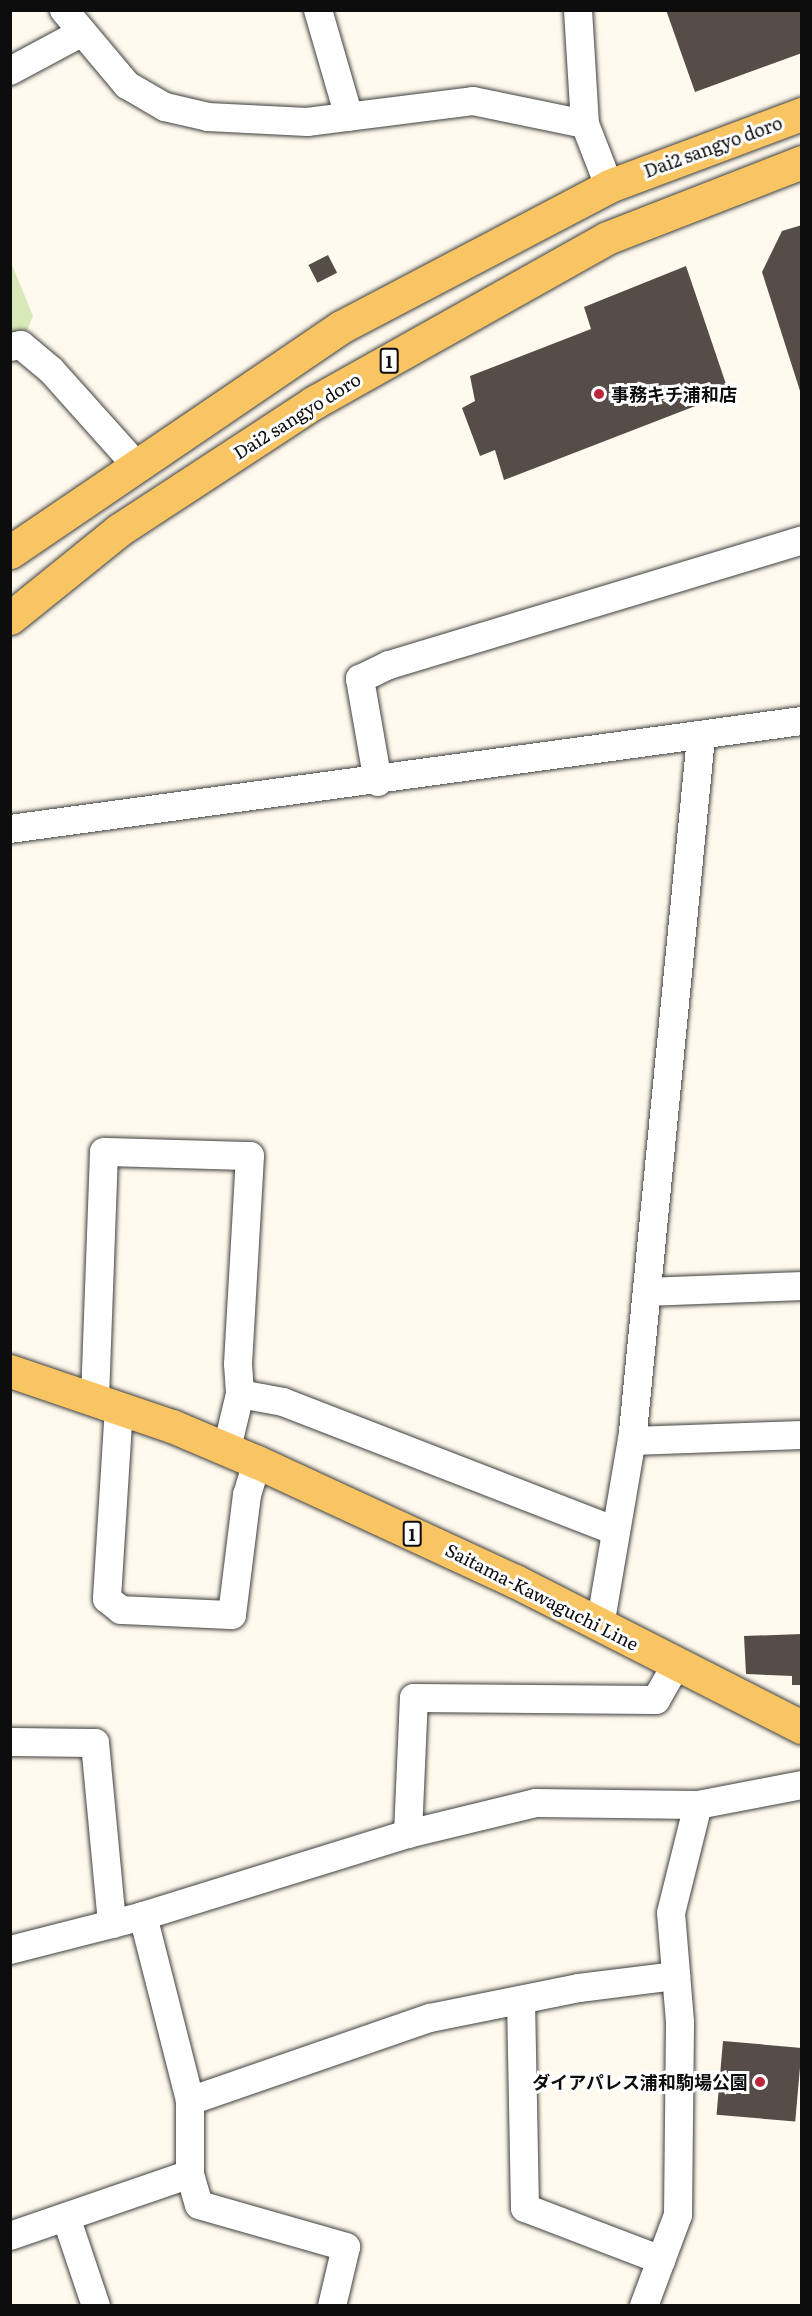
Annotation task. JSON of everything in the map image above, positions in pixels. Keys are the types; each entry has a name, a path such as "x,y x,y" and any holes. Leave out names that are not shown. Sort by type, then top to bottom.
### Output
{"main road":[{"name":"Dai2 sangyo doro","path":"10,552 135,464 341,327 609,186 801,114"},
{"name":"Dai2 sangyo doro","path":"10,618 119,530 313,403 607,238 801,162"},
{"name":"Saitama-Kawaguchi Line","path":"10,1371 107,1403 227,1448 515,1581 676,1665 801,1726"}],"street":[{"path":"64,10 127,85 165,107 208,117 307,122 473,101 585,124"},
{"path":"318,10 349,117"},
{"path":"578,10 585,124 609,186"},
{"path":"10,71 81,33"},
{"path":"10,347 21,345 35,355 135,464"},
{"path":"378,782 360,679 389,665 801,540"},
{"path":"10,829 378,782 801,721"},
{"path":"600,1626 632,1440 700,737"},
{"path":"227,1448 240,1394 238,1364 250,1156 104,1152 107,1599 121,1610 232,1615 247,1495 257,1462"},
{"path":"647,1292 801,1286"},
{"path":"240,1394 283,1402 615,1531"},
{"path":"632,1440 801,1435"},
{"path":"408,1834 414,1698 656,1700 676,1665"},
{"path":"10,1742 95,1743 112,1924"},
{"path":"10,1950 143,1916 408,1834 536,1803 698,1805 801,1785"},
{"path":"644,2306 678,2215 680,2022 671,1913 698,1805"},
{"path":"143,1916 189,2101 190,2174 199,2205 346,2247 332,2306"},
{"path":"189,2101 430,2018 521,2000 676,1976"},
{"path":"521,2000 525,2208 661,2260"},
{"path":"10,2236 190,2174"},
{"path":"66,2217 96,2306"}],"green space":[{"path":"10,260 33,316 21,345 10,347"}],"building":[{"path":"666,10 802,10 802,53 695,92"},
{"path":"802,225 801,394 762,272 782,231"},
{"path":"328,255 337,273 317,283 308,265"},
{"path":"686,266 729,393 504,480 495,450 480,456 462,408 475,401 470,376 591,329 584,307"},
{"path":"802,1634 802,1685 792,1685 792,1676 746,1674 744,1636"},
{"name":"ダイアパレス浦和駒場公園","path":"723,2041 802,2048 795,2122 717,2115"}],"place":[{"name":"事務キチ浦和店","path":"599,394"},
{"name":"ダイアパレス浦和駒場公園","path":"760,2082"}]}
